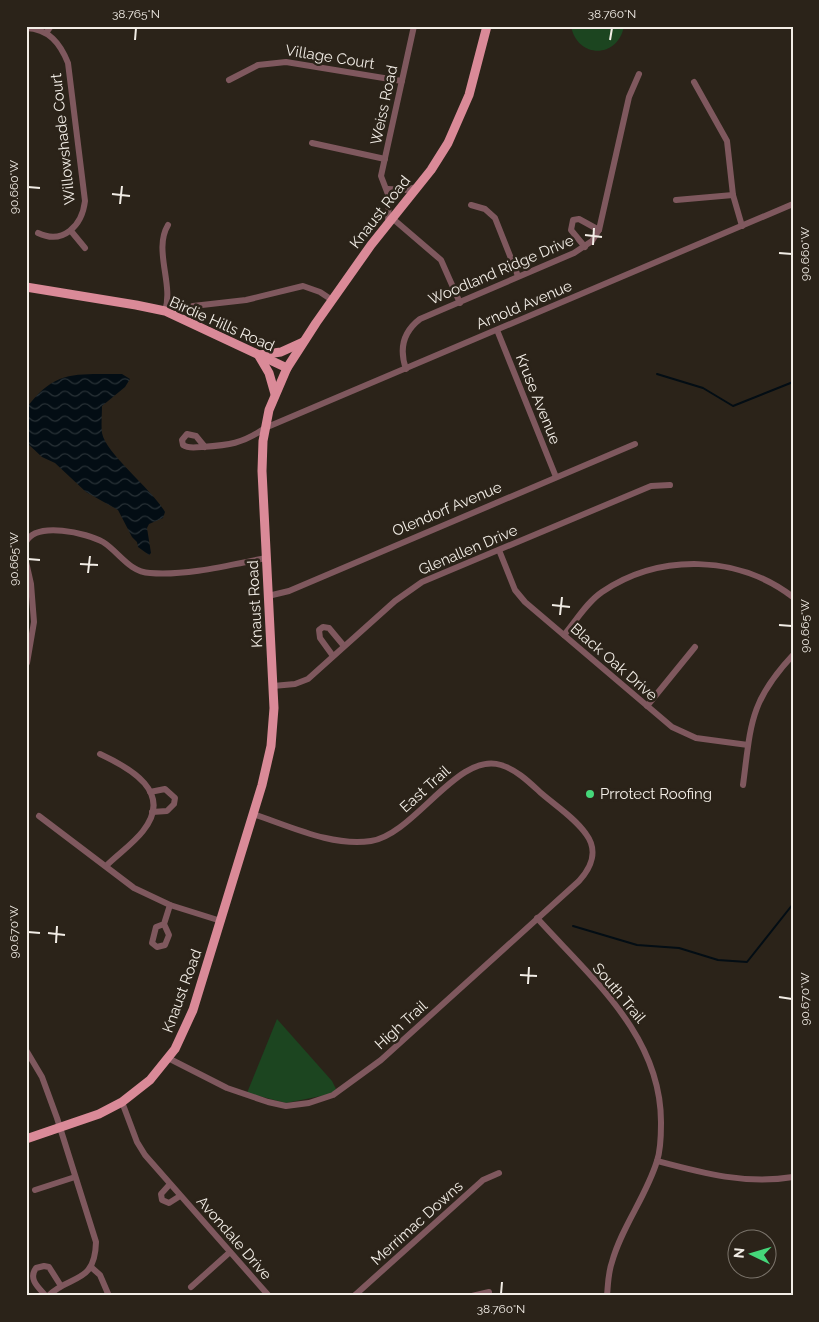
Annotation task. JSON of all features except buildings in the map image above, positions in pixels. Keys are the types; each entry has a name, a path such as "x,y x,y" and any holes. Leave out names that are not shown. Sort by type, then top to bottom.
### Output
{"main road":[{"name":"Knaust Road","path":"26,1139 99,1114 122,1102 150,1080 168,1058 189,1020 266,772 271,746 272,686 262,466 265,428 275,394 287,368 332,300 390,220 443,152 460,118 472,85 486,26"},
{"name":"Birdie Hills Road","path":"26,287 165,311 287,368"},
{"path":"275,394 269,373 258,355 280,352 304,342"}],"street":[{"path":"26,28 46,33 51,26"},
{"name":"Weiss Road","path":"390,220 388,189 381,176 414,26"},
{"name":"Willowshade Court","path":"46,33 60,45 68,63 84,188 84,211 71,232"},
{"name":"Village Court","path":"229,80 258,64 286,62 402,81"},
{"name":"Woodland Ridge Drive","path":"406,368 402,350 408,331 420,319 585,247 592,241 599,230 629,97 640,74"},
{"path":"694,82 727,141 733,195 742,226"},
{"path":"312,143 385,159"},
{"path":"388,189 405,190 417,187"},
{"path":"676,200 733,195"},
{"name":"Arnold Avenue","path":"205,447 222,447 239,442 265,428 793,204"},
{"path":"471,205 485,209 495,218 518,276"},
{"path":"585,247 571,230 573,220 580,218 599,230"},
{"path":"390,220 441,260 460,303"},
{"path":"165,311 168,296 162,242 168,225"},
{"path":"38,233 51,238 71,232 85,248"},
{"path":"193,306 246,300 303,286 320,292 332,300"},
{"name":"Kruse Avenue","path":"497,330 556,477"},
{"name":"Olendorf Avenue","path":"268,596 289,591 635,444"},
{"name":"Glenallen Drive","path":"272,686 295,684 304,681 395,601 422,582 651,486 670,485"},
{"path":"26,542 34,532 44,530 81,534 105,543 129,565 148,573 200,570 266,558"},
{"name":"Black Oak Drive","path":"499,550 520,596 681,733 696,738 748,745"},
{"path":"26,562 31,584 34,622 27,663"},
{"path":"564,635 602,592 640,575 678,565 728,566 764,578 793,597"},
{"path":"333,656 320,638 319,630 323,627 329,628 344,646"},
{"path":"647,706 694,647"},
{"path":"743,785 752,717 757,704 772,679 793,655"},
{"path":"100,754 139,775 146,783 150,792 152,812 150,821 142,832 106,866"},
{"name":"East Trail","path":"253,814 332,838 351,842 372,841 404,825 466,771 486,765 500,764 522,776 579,825 591,841"},
{"path":"150,792 166,789 175,798 174,804 167,811 152,812"},
{"path":"39,816 134,888 170,904 220,921"},
{"name":"High Trail","path":"168,1058 227,1088 268,1102 286,1106 310,1103 333,1095 381,1060 586,874 591,865 593,853 591,841"},
{"path":"164,924 170,904"},
{"name":"South Trail","path":"537,918 625,1017 642,1043 656,1077 660,1095 661,1128 657,1161 648,1186 611,1263 606,1296"},
{"path":"26,1050 42,1077 61,1128 96,1242 96,1253 91,1267 76,1280 61,1286 47,1296 34,1281 33,1276 36,1268 49,1267 61,1286"},
{"name":"Avondale Drive","path":"122,1102 141,1148 180,1196 269,1296"},
{"path":"657,1161 705,1174 736,1178 765,1180 793,1176"},
{"name":"Merrimac Downs","path":"357,1295 483,1180 498,1173"},
{"path":"35,1190 75,1177"},
{"name":"Avondale Drive","path":"170,1184 162,1194 162,1200 169,1203 180,1196"},
{"path":"191,1287 230,1252"},
{"path":"91,1267 100,1275 109,1296"},
{"path":"472,1296 489,1292"}],"green space":[{"path":"571,26 624,26 620,37 614,45 598,51 581,45 575,37"},
{"path":"277,1019 332,1081 336,1089 331,1094 286,1103 247,1093"}],"water":[{"path":"122,374 130,379 125,387 102,406 102,433 112,451 165,512 163,518 149,524 147,528 151,553 149,555 138,547 118,510 86,492 55,463 42,457 26,442 26,409 47,386 68,376"}],"waterway":[{"path":"657,374 703,388 733,406 793,382"},
{"path":"573,926 637,945 679,948 718,960 747,962 793,904"}],"place":[{"name":"Prrotect Roofing","path":"590,794"}]}
